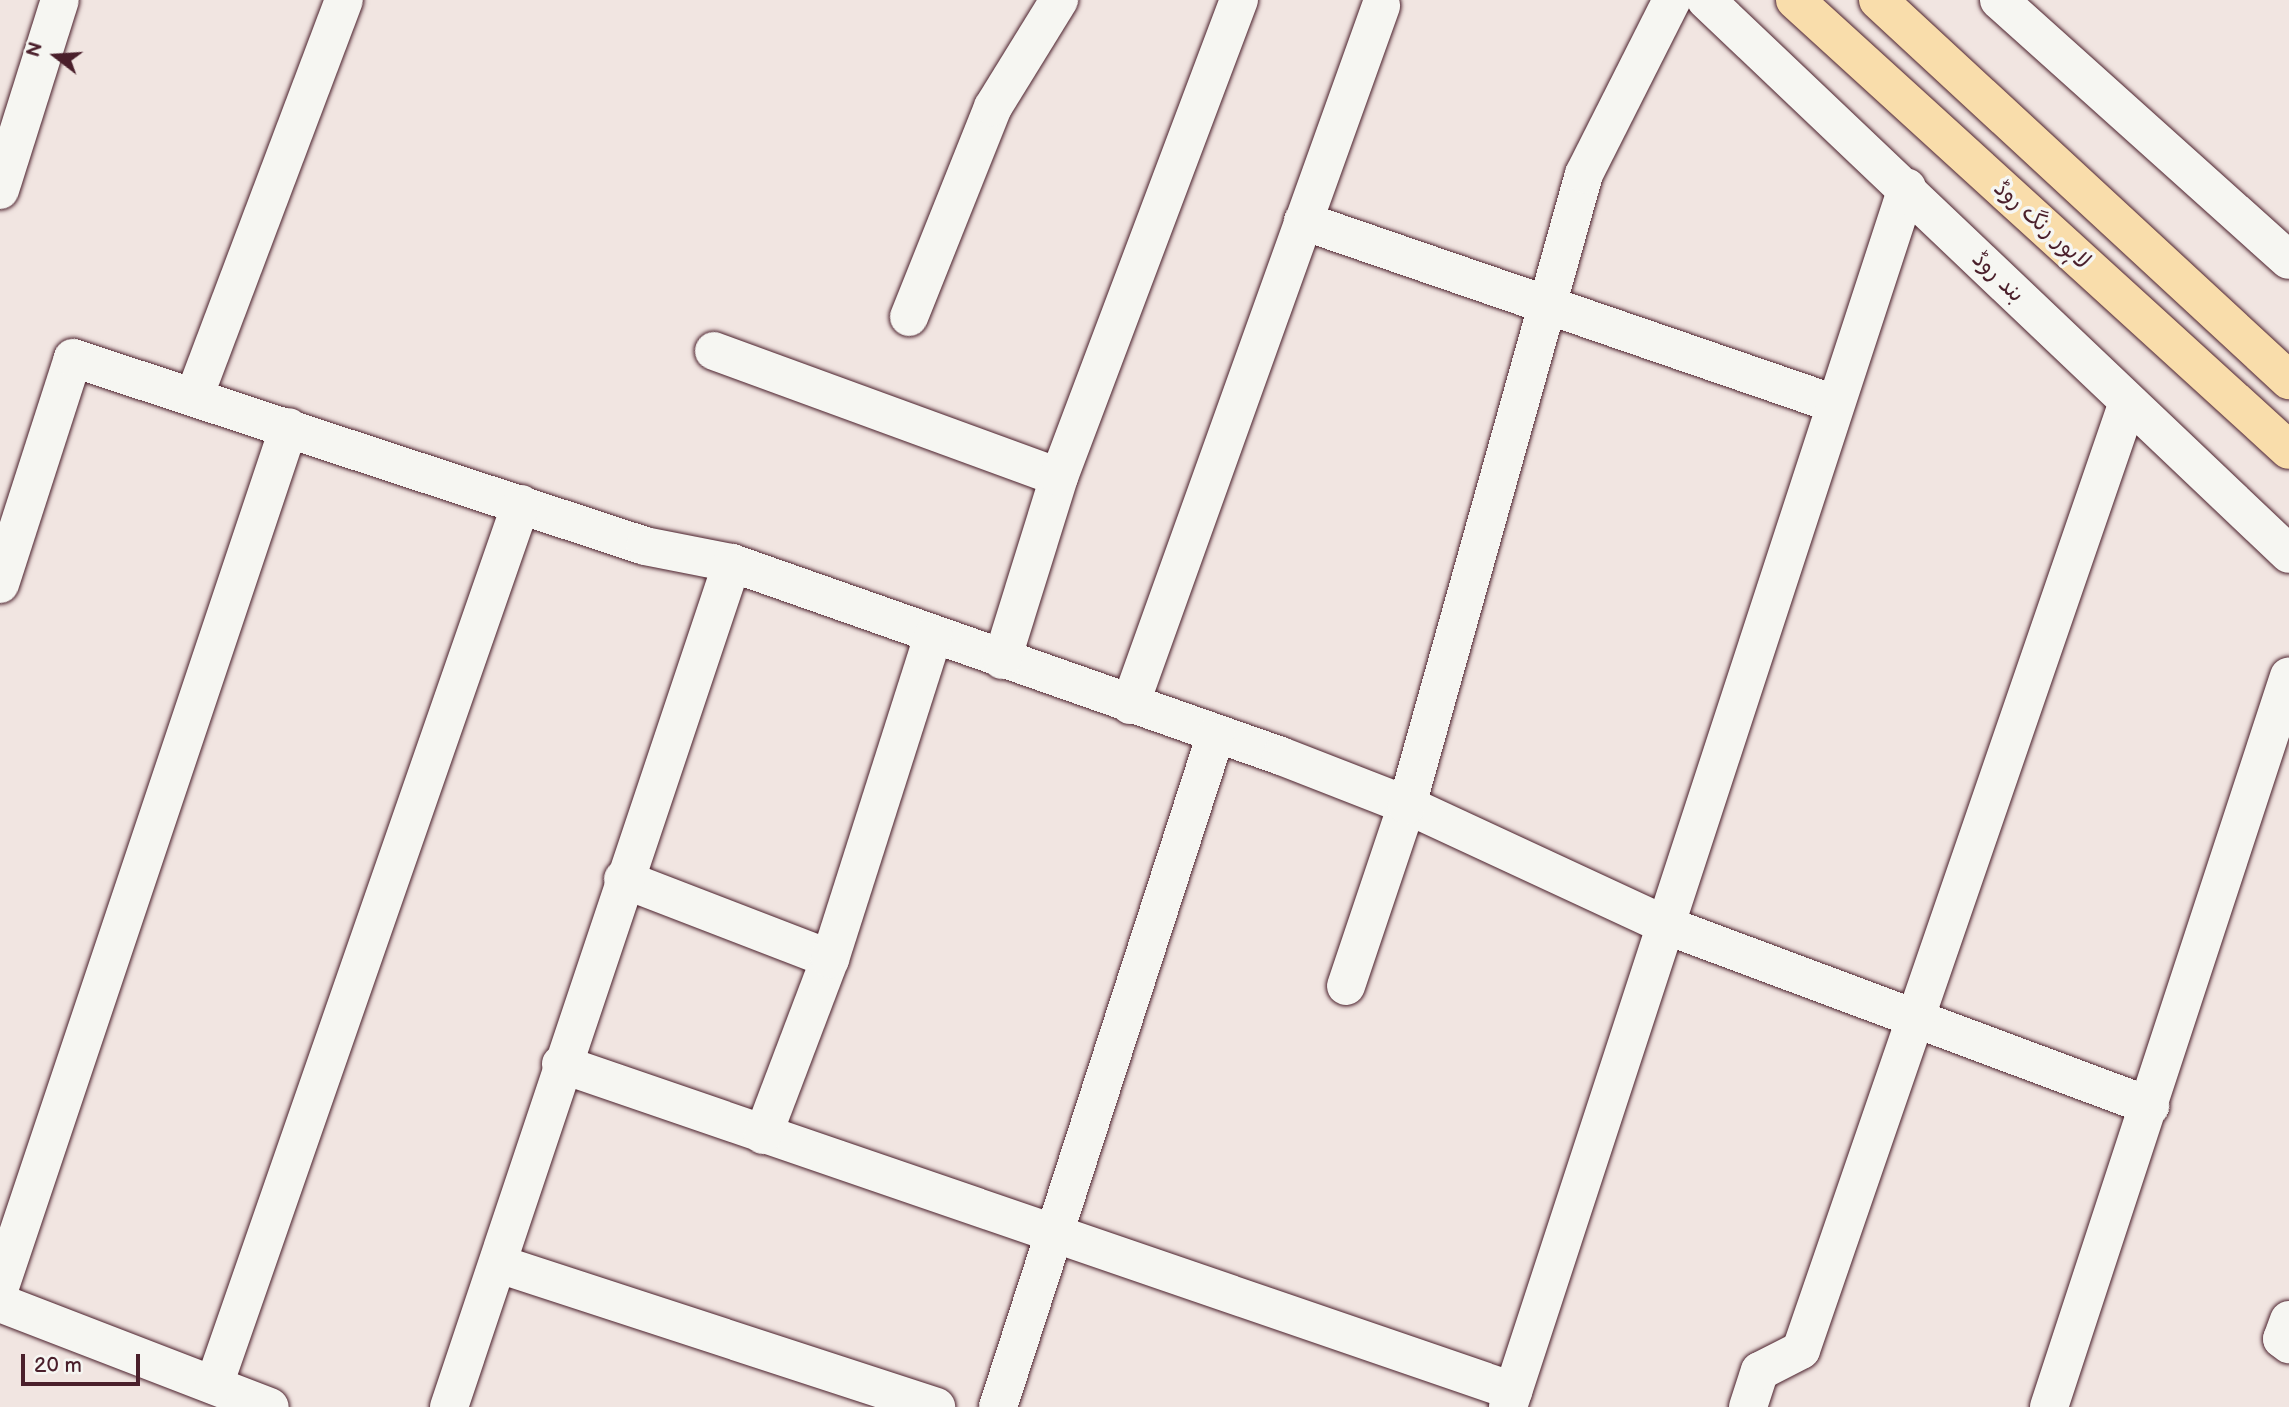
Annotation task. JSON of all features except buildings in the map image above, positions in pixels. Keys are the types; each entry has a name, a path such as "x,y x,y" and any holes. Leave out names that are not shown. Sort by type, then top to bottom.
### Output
{"highway":[{"name":"لاہور رنگ روڈ","path":"1795,0 2289,450"},
{"path":"1878,0 2289,380"}],"street":[{"path":"0,190 60,0"},
{"path":"194,397 344,0"},
{"path":"909,317 993,107 1059,0"},
{"path":"1002,660 1059,477 1239,0"},
{"path":"1346,986 1407,805 1543,305 1584,174 1672,0"},
{"name":"بند روڈ","path":"1706,0 1907,188 2289,554"},
{"path":"1999,0 2289,260"},
{"path":"1130,705 1381,6"},
{"path":"561,1064 1510,1399 1907,188"},
{"path":"1303,220 1835,404"},
{"path":"714,351 1059,477"},
{"path":"0,584 73,358 646,546 732,563 1216,734 1407,805 1665,925 2150,1106"},
{"path":"1748,1407 1760,1371 1801,1350 2128,402"},
{"path":"0,1287 289,427"},
{"path":"214,1385 521,504"},
{"path":"449,1407 499,1264 622,879 732,563"},
{"path":"763,1135 830,959 933,636"},
{"path":"2049,1407 2289,676"},
{"path":"998,1407 1051,1235 1216,734"},
{"path":"622,879 830,959"},
{"path":"499,1264 936,1407"},
{"path":"0,1303 270,1407"},
{"path":"2289,1320 2282,1339 2289,1344"}]}
